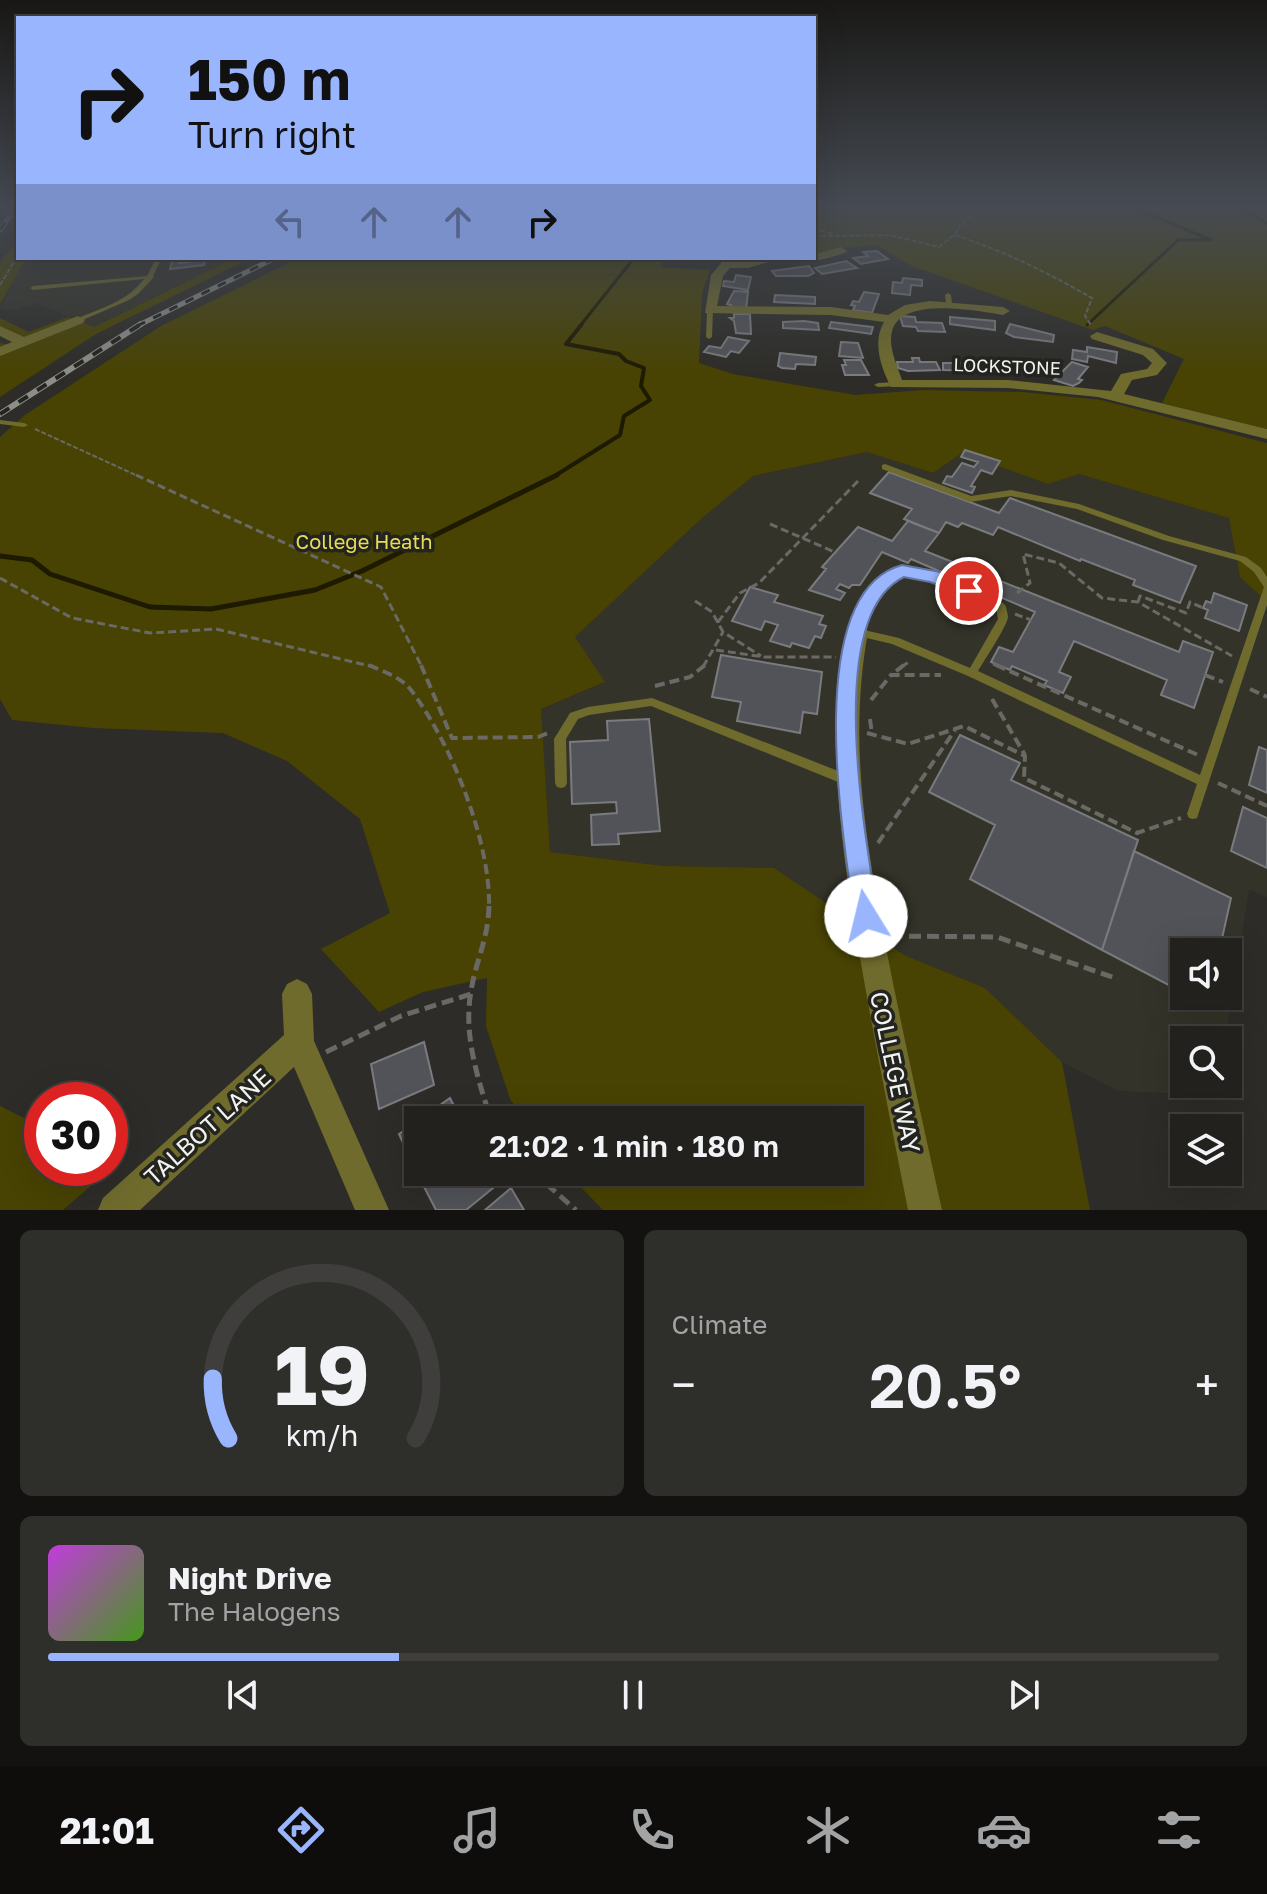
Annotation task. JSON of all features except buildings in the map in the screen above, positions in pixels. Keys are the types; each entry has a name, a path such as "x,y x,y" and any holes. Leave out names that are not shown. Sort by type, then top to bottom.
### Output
{"street":[{"path":"726,262 717,275 710,310 831,311 889,319"},
{"path":"896,384 885,356 884,340 889,319 895,313 948,299 1003,311"},
{"path":"0,352 78,320"},
{"path":"0,330 22,342"},
{"path":"1094,331 1148,352 1160,363 1152,372 1126,377 1116,395"},
{"name":"LOCKSTONE","path":"896,384 1008,384 1116,395 1267,434"},
{"name":"COLLEGE WAY","path":"858,632 846,703 847,780 878,935 925,1210"},
{"path":"297,994 303,1051 372,1210"},
{"name":"TALBOT LANE","path":"115,1210 303,1051"}],"lane":[{"path":"78,320 137,294 151,277 157,262"},
{"path":"33,288 151,277"},
{"path":"709,337 710,310"},
{"name":"LOCKSTONE","path":"878,385 896,384"},
{"path":"0,422 24,425"},
{"path":"885,467 970,499 1011,493 1055,500 1166,538 1231,555 1262,570 1267,587 1193,814"},
{"path":"972,673 1003,619 1001,607 950,583 902,571 886,581 870,598 858,632 895,641 972,673 1203,779"},
{"path":"561,783 560,739 574,716 588,711 652,702 847,780"}],"path":[{"path":"0,285 14,262"},
{"path":"1023,262 1092,298 1090,310 1085,316 1094,331"},
{"path":"24,425 381,587 423,670 452,738 538,737 569,723"},
{"path":"718,622 735,597 751,584 759,583 860,479"},
{"path":"770,524 837,553"},
{"path":"1017,593 1030,583 1023,554 1059,563 1102,598 1138,602 1242,662"},
{"path":"0,578 72,618 141,632 216,629 368,665 410,689 458,772 483,848 489,901 488,934 471,994 474,1067 487,1106"},
{"path":"1138,602 1140,596 1186,613 1190,602 1203,608"},
{"path":"695,601 712,612 723,632 764,657"},
{"path":"655,686 674,685 700,673 716,650 723,632"},
{"path":"716,650 764,657 852,657"},
{"path":"869,702 891,675 912,660 904,656"},
{"path":"981,658 1209,760"},
{"path":"891,675 948,675 936,670"},
{"path":"1205,675 1267,697"},
{"path":"993,684 989,692 1025,756 1024,778 1137,833 1193,814"},
{"path":"870,718 872,734"},
{"path":"863,732 908,744 964,726 1025,756"},
{"path":"871,853 955,729"},
{"path":"1203,779 1267,806"},
{"path":"878,935 997,937 1118,979"},
{"path":"303,1051 471,994"},
{"path":"549,1186 576,1210"}],"shaded area":[{"path":"25,262 225,262 93,327 36,303 15,310 0,308"},
{"path":"867,452 933,473 962,453 1048,484 1079,474 1230,518 1240,577 1267,602 1267,897 1249,890 1241,938 1170,938 1170,1010 1230,1010 1227,1026 1170,1026 1170,1093 1118,1091 1062,1062 985,988 904,955 774,868 664,866 550,852 541,709 604,683 575,637 702,518 753,476"}],"green space":[{"path":"0,262 24,262 0,304"},
{"path":"225,262 242,262 96,334 0,397 0,343 15,346 22,342 0,330 0,318 29,332 68,317 94,327"},
{"name":"College Heath","path":"290,262 662,262 661,267 710,270 702,293 699,363 733,374 855,395 924,390 1023,392 1101,400 1267,443 1267,602 1240,577 1229,518 1079,474 1048,484 962,453 933,473 867,452 753,476 702,518 575,637 605,682 541,709 550,852 664,866 774,868 904,955 985,988 1062,1062 1090,1210 603,1210 580,1186 864,1186 864,1106 515,1106 510,1099 486,1026 487,978 423,992 379,1012 321,949 390,913 360,819 287,761 223,733 93,728 12,720 0,699 0,437 25,415 161,326"},
{"path":"906,262 1267,262 1267,429 1162,403 1184,359 1105,326 1093,330"},
{"path":"0,1106 24,1118 24,1186 91,1186 63,1210 0,1210"}],"waterway":[{"path":"580,326 630,262"},
{"path":"1087,325 1154,262"},
{"path":"553,477 620,435 624,416 650,400 641,386 644,368 626,361 619,354 566,344 582,324"},
{"path":"553,477 557,475"},
{"path":"0,556 32,560 50,574 150,607 211,609 315,590 362,571 553,477"}],"railway":[{"path":"141,324 266,262"},
{"path":"0,414 141,324"},
{"path":"137,326 141,324"}],"route":[{"path":"866,916 847,780 846,739 846,703 852,657 862,616 870,598 897,572 908,571 933,577 969,591"}]}
